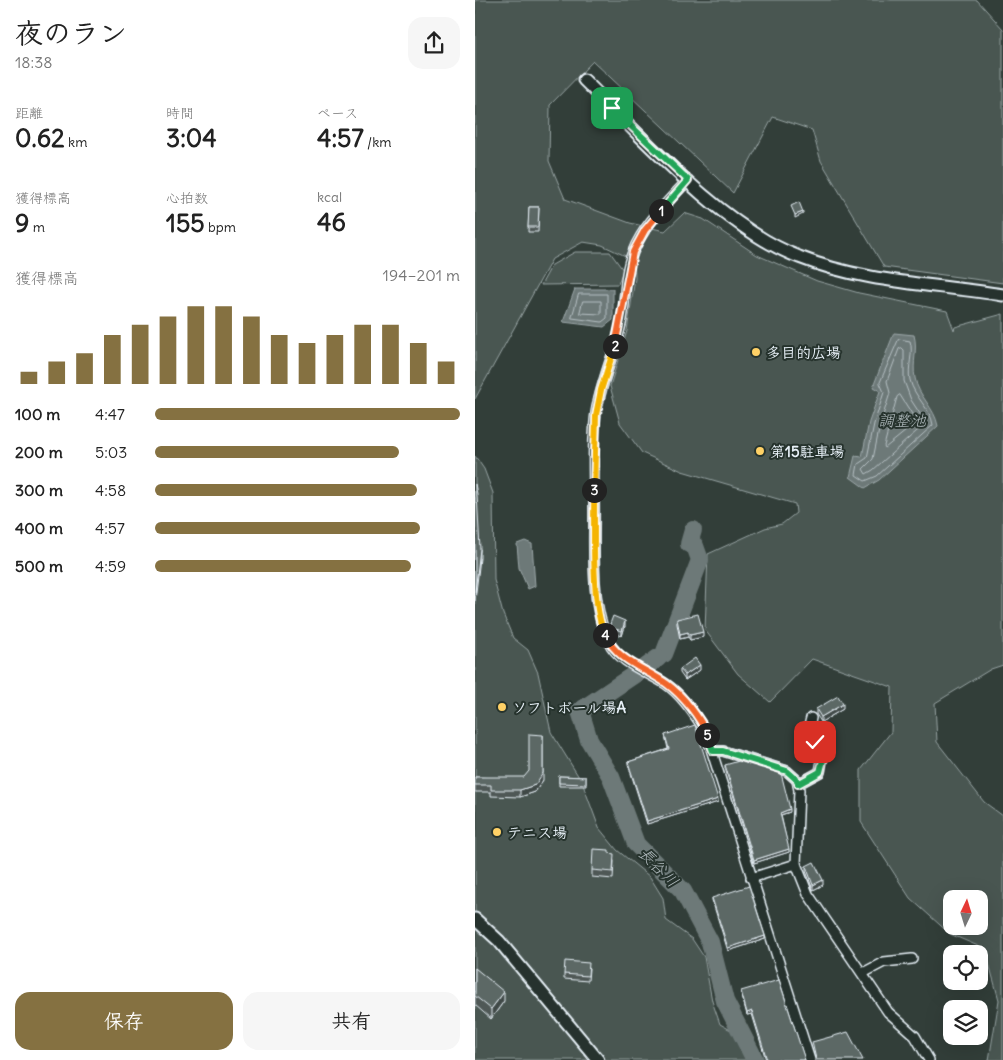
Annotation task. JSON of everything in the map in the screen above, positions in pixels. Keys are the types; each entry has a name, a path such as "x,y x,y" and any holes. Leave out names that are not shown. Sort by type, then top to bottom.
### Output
{"street":[{"path":"584,80 688,180 728,215 770,243 798,257 882,279 1003,295"},
{"path":"688,180 645,230 633,252 628,270 618,340 601,390 596,415 594,468 595,568 602,627 610,645 621,657 668,685 690,708 705,730 809,1060"},
{"path":"798,784 820,772 823,760 809,726 811,718"},
{"path":"713,751 723,751 787,771 797,780 796,864 808,894 889,1012 915,1036 929,1060"},
{"path":"751,878 796,864"},
{"path":"475,919 499,942 598,1060"},
{"path":"863,973 884,962 912,959"}],"shaded area":[{"path":"475,0 977,0 1003,29 1003,283 884,267 821,161 812,130 773,117 733,193 593,61 550,105 549,161 565,199 630,223 665,231 684,213 703,219 757,255 817,281 859,293 947,311 954,330 955,327 1003,314 1003,665 991,669 935,703 937,742 984,802 1003,816 1003,1060 989,1060 999,1000 988,960 988,945 976,945 952,935 988,935 988,890 943,890 943,928 910,898 861,822 861,770 891,732 892,687 812,659 770,702 738,674 705,630 708,554 765,528 782,524 796,513 795,504 682,471 642,453 620,423 610,386 627,331 635,278 634,260 602,245 583,242 552,259 475,399"},
{"path":"575,252 610,252 623,270 618,284 541,285 552,265"},
{"path":"475,456 484,469 493,493 494,580 503,614 513,638 528,650 538,673 551,732 582,782 599,828 617,850 650,877 663,898 666,920 692,939 704,957 712,1001 720,1024 743,1037 751,1060 475,1060"}],"water":[{"path":"575,289 613,289 613,320 604,327 563,322"},
{"name":"調整池","path":"894,333 914,335 915,378 919,391 934,413 938,426 879,480 865,488 850,477 855,456 862,457 869,422 880,391 873,387"},
{"path":"525,541 532,544 535,586 528,589 519,568 517,544"}],"building":[{"path":"799,202 803,212 795,215 791,206"},
{"path":"529,207 539,207 538,227 528,227"},
{"path":"475,484 480,549 475,592"},
{"path":"698,614 703,632 690,635 688,632 680,634 677,619"},
{"path":"613,616 625,621 622,631 612,628 610,624"},
{"path":"695,658 700,665 685,675 680,669"},
{"path":"838,696 843,704 821,717 816,709"},
{"path":"695,725 718,799 647,821 628,762 669,749 665,735"},
{"path":"529,734 543,735 543,773 535,785 520,790 491,790 491,785 475,785 475,777 524,777 529,771"},
{"path":"739,761 781,773 790,809 780,813 789,849 754,860 725,765"},
{"path":"559,776 586,777 586,784 559,783"},
{"path":"593,849 609,850 609,853 614,854 613,872 592,870"},
{"path":"814,862 823,880 813,885 806,866"},
{"path":"749,886 765,936 728,948 712,898"},
{"path":"565,961 589,963 588,976 564,974"},
{"path":"475,968 504,992 491,1009 475,996"},
{"path":"779,980 805,1060 767,1060 752,1011 747,1013 741,991"},
{"path":"848,1032 863,1060 815,1060 812,1042"}],"waterway":[{"name":"長谷川","path":"664,654 700,560 695,546 689,544 693,530"},
{"name":"長谷川","path":"646,667 658,658"},
{"name":"長谷川","path":"638,672 580,711 589,740 611,777 636,844 683,891 710,942 725,1001 755,1060"}],"place":[{"name":"多目的広場","path":"756,352"},
{"name":"第15駐車場","path":"760,451"},
{"name":"ソフトボール場A","path":"502,707"},
{"name":"テニス場","path":"497,832"}],"route":[{"path":"612,108 688,180 645,230 633,252 628,270 618,340 601,390 596,415 594,468 595,568 602,627 610,645 621,657 668,685 690,708 705,730 713,751 723,751 787,771 797,780 798,784 820,772 823,760 815,742"}]}
